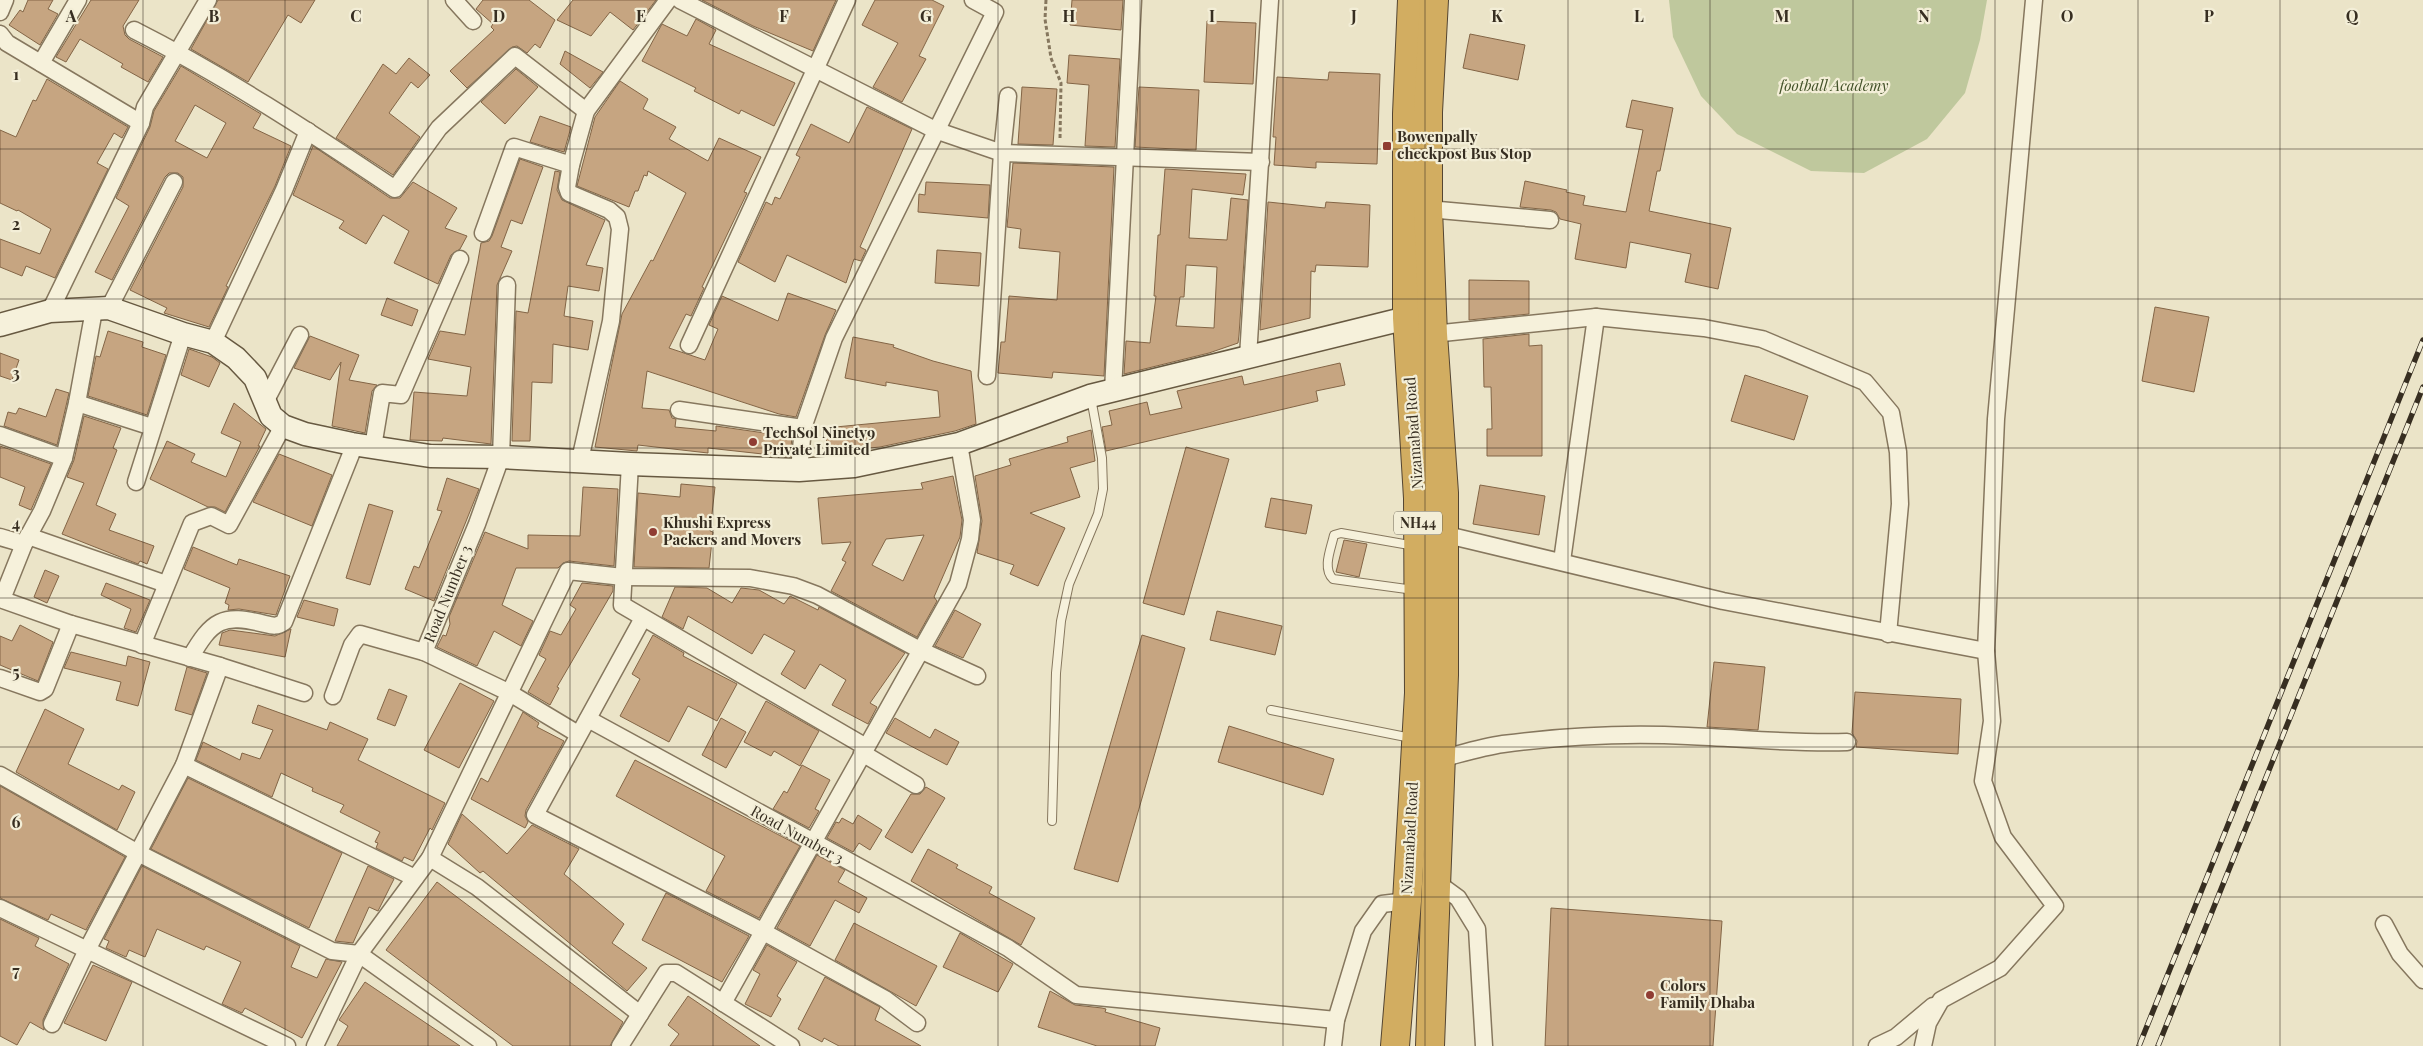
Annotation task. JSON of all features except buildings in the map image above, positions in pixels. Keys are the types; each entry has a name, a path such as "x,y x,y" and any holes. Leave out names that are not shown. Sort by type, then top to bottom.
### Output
{"highway":[{"name":"Nizamabad Road","path":"1394,1046 1407,901 1419,693 1418,498 1407,318 1407,114 1412,0"},
{"name":"Nizamabad Road","path":"1430,1046 1444,675 1444,493 1433,334 1428,210 1428,112 1434,0"}],"street":[{"path":"0,12 5,0"},
{"path":"41,63 78,0 87,0"},
{"path":"50,311 141,123 145,107 179,53 208,0"},
{"path":"454,0 473,21"},
{"path":"580,460 610,321 620,229 617,216 609,210 569,193 567,187 571,165 586,111 668,0"},
{"path":"680,0 936,130 1002,153 1261,162"},
{"path":"689,345 847,0"},
{"path":"799,470 803,428 834,338 995,12 974,0"},
{"path":"1113,391 1133,0"},
{"path":"1248,357 1270,0"},
{"path":"1877,1046 1896,1037 1941,1000 2000,968 2055,906 2003,837 1983,781 1992,722 1986,651 1996,419 2034,0"},
{"path":"134,30 179,53 308,130 395,189 439,128 515,56 586,111"},
{"path":"0,34 7,43 141,123"},
{"path":"987,376 1002,153 1008,96"},
{"path":"214,342 284,190 308,130"},
{"path":"483,233 514,147 571,165"},
{"path":"174,182 102,309 64,458 1,599 71,624 220,666 304,693"},
{"path":"1428,210 1550,220"},
{"path":"190,658 201,638 222,620 247,620 273,626 284,622 364,445 382,393 401,395 460,258"},
{"name":"Road Number 3","path":"507,285 501,457 477,524 424,652 508,692 578,734"},
{"path":"0,325 50,311 102,309 214,342 236,358 256,378 271,416 283,426 305,434 364,445 430,456 501,457 799,470 854,466 959,444 1090,396 1407,318"},
{"path":"1433,334 1596,317 1704,328 1762,339 1864,382 1891,412 1898,452 1900,504 1888,634"},
{"path":"1562,561 1596,317"},
{"path":"136,482 183,334"},
{"path":"265,402 300,335"},
{"path":"77,403 152,427"},
{"path":"679,410 803,428"},
{"path":"142,644 192,523 211,516 229,525 283,426"},
{"path":"0,435 64,458"},
{"path":"723,1003 958,584 970,539 972,520 959,444"},
{"path":"630,464 622,605 864,750 916,785"},
{"path":"1443,534 1723,601 1888,634 1986,651"},
{"path":"0,537 26,540 166,584"},
{"path":"315,1046 359,954 430,858 508,692 568,571 623,577 750,578 774,581 817,595 920,650 977,676"},
{"path":"643,618 535,814 762,931 885,999 917,1023"},
{"path":"0,678 40,692 45,688 71,624"},
{"path":"334,696 352,645 360,634 424,652"},
{"path":"52,1024 87,950 184,765 220,666"},
{"name":"Road Number 3","path":"588,719 813,844 1008,948 1076,995 1336,1020"},
{"path":"1440,759 1502,744 1580,736 1687,736 1804,743 1847,742"},
{"path":"184,765 416,878"},
{"path":"0,775 138,853 332,951 359,954 488,1046"},
{"path":"430,858 477,887 640,1014"},
{"path":"1436,882 1458,898 1477,929 1484,1046"},
{"path":"1333,1046 1336,1020 1363,930 1382,904 1407,901"},
{"path":"0,908 287,1046"},
{"path":"2384,924 2400,954 2423,980"},
{"path":"620,1046 666,973 676,973 791,1046"},
{"path":"1923,1046 1928,1023 1941,1000"}],"lane":[{"path":"1052,820 1056,673 1061,621 1069,584 1098,514 1103,489 1102,458 1090,396"},
{"path":"1418,547 1341,533 1334,535 1327,568 1328,574 1333,579 1418,591"},
{"path":"1271,710 1416,739"}],"path":[{"path":"1046,0 1045,19 1051,58 1061,83 1060,155"}],"green space":[{"name":"football Academy","path":"1669,0 1987,0 1980,40 1965,93 1927,139 1864,173 1811,171 1737,134 1701,96 1673,37"}],"railway":[{"path":"2139,1046 2423,340"},
{"path":"2158,1046 2423,387"}],"place":[{"name":"Bowenpally checkpost Bus Stop","path":"1387,146"},
{"name":"TechSol Ninety9 Private Limited","path":"753,442"},
{"name":"Khushi Express Packers and Movers","path":"653,532"},
{"name":"Colors Family Dhaba","path":"1650,995"}]}
